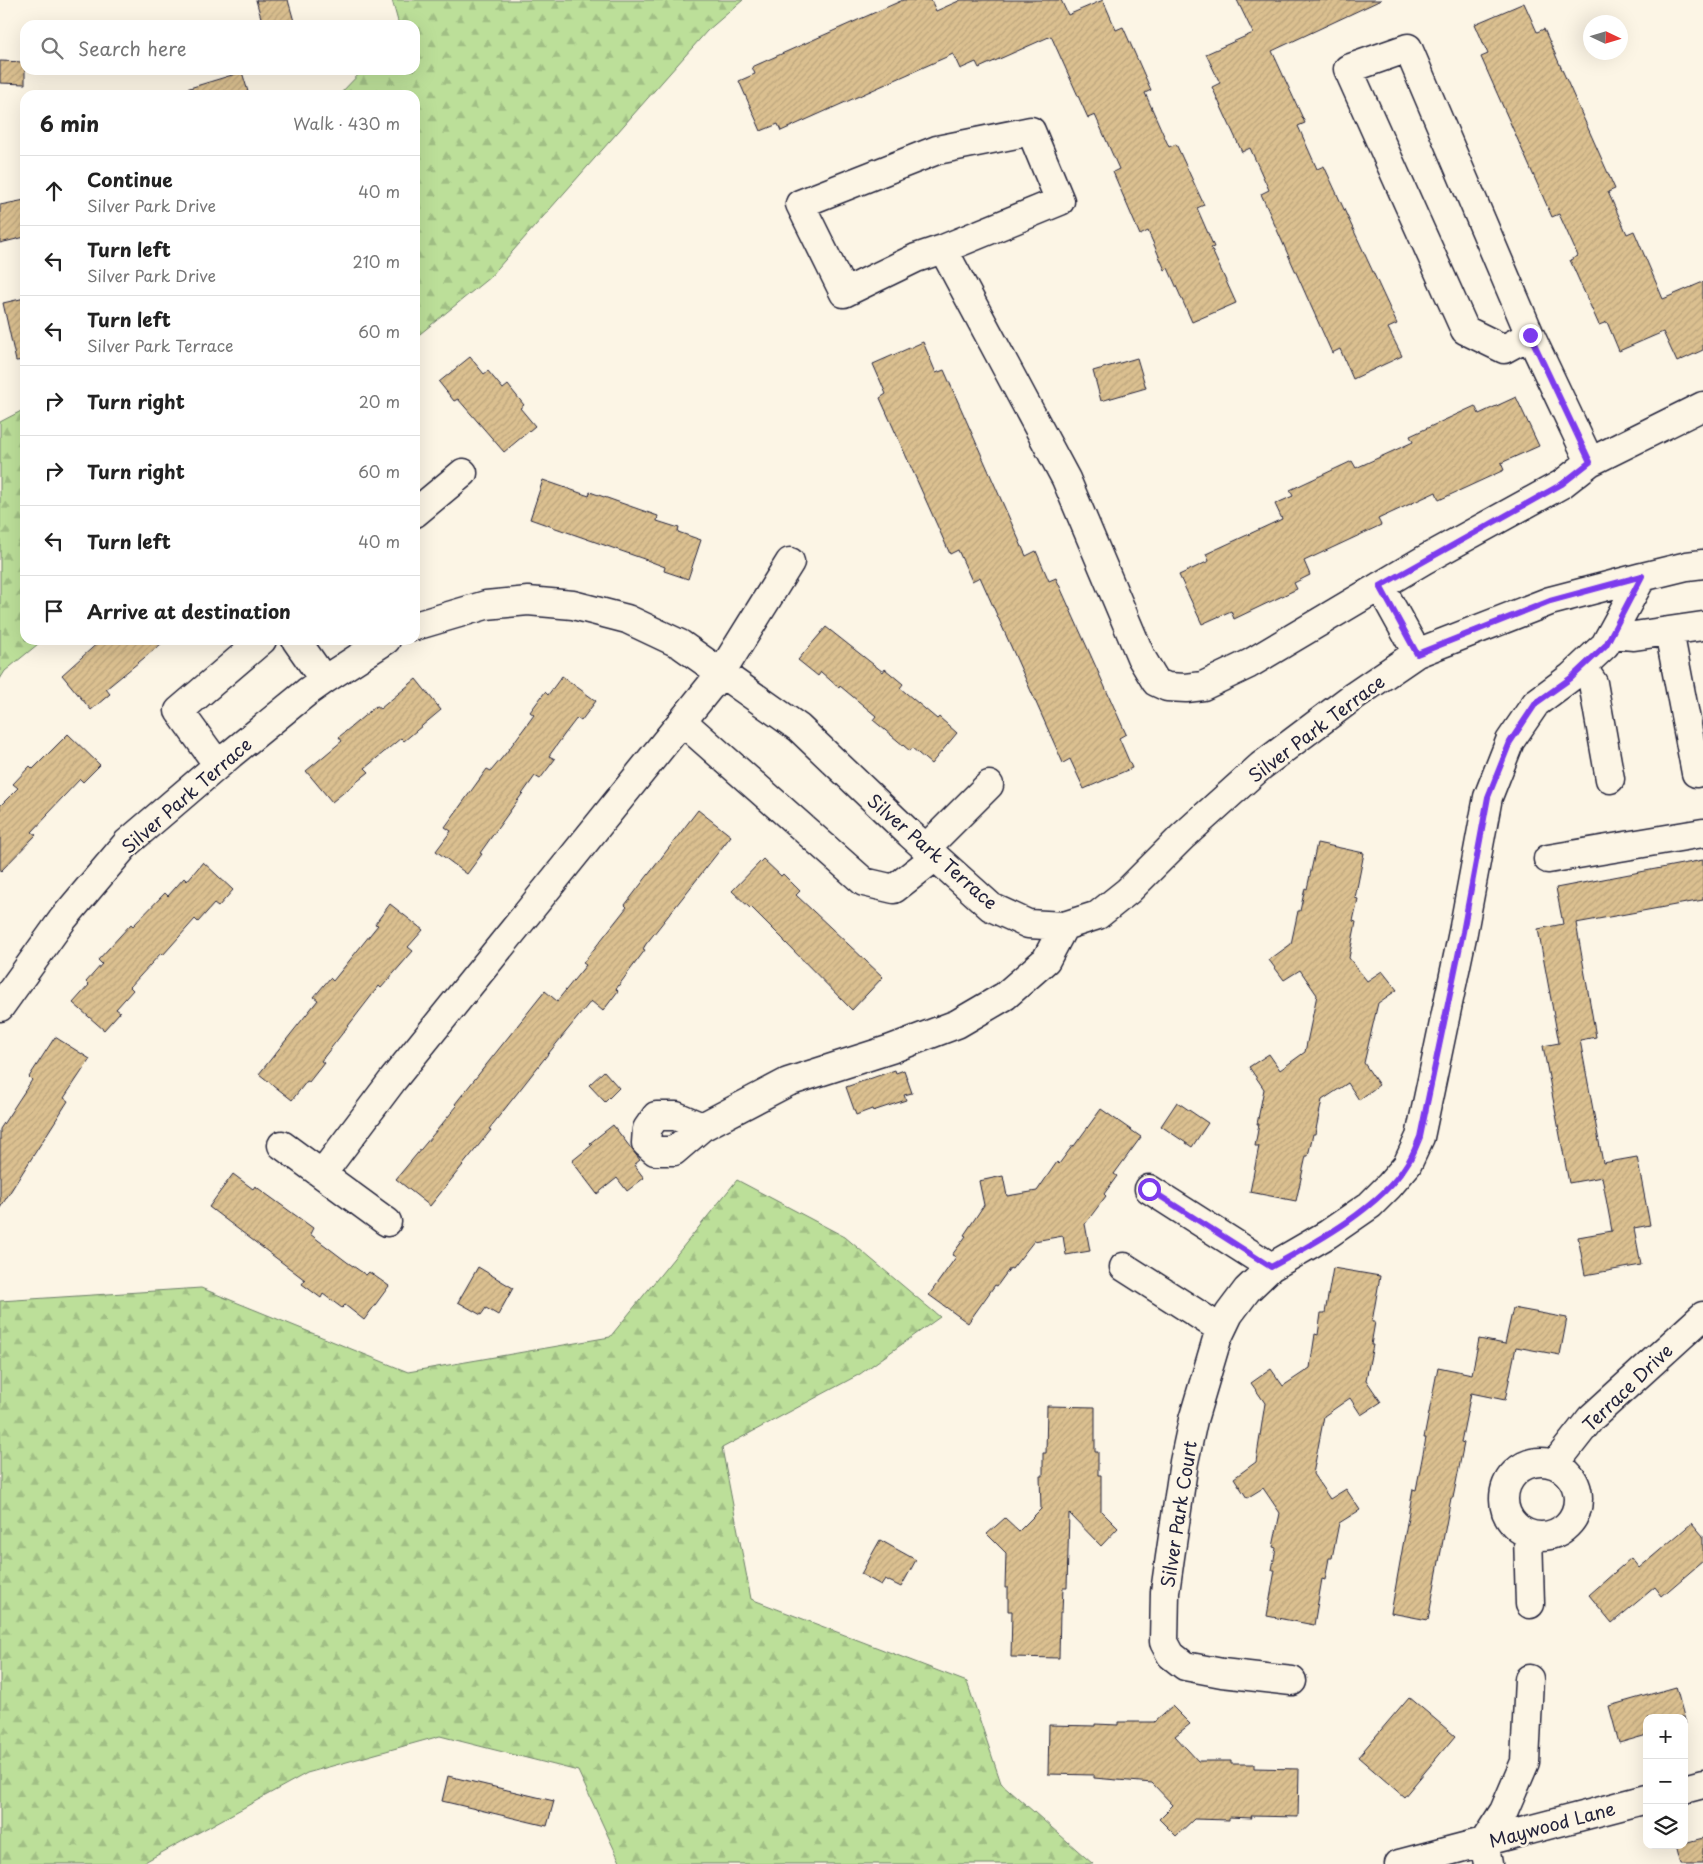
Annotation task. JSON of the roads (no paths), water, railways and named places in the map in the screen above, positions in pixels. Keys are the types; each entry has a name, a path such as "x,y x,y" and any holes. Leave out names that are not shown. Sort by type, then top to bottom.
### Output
{"street":[{"path":"1530,335 1504,349 1465,330 1348,69 1408,48 1530,335 1590,462"},
{"path":"1031,131 1060,200 943,249 916,258 844,293 800,204 937,150 1031,131"},
{"path":"943,249 1066,480 1141,657 1156,682 1167,687 1186,688 1204,686 1249,664 1380,586 1562,484 1590,462 1703,406"},
{"path":"420,509 463,473"},
{"path":"322,1174 392,1081 722,673 790,562"},
{"name":"Silver Park Terrace","path":"420,625 486,605 528,602 573,605 627,619 680,644 799,728 991,907 1028,924 1064,926 1098,915 1106,909 1128,891 1182,837 1261,766 1354,696 1417,654 1550,601 1642,576 1703,564"},
{"name":"Silver Park Court","path":"1292,1681 1184,1666 1171,1655 1164,1642 1165,1592 1184,1462 1198,1401 1222,1329 1229,1314 1247,1290 1271,1267 1320,1239 1370,1204 1407,1165 1420,1137 1463,932 1488,797 1510,742 1536,703 1571,678 1606,645 1642,576"},
{"path":"1380,586 1417,654"},
{"path":"1612,634 1634,636 1703,626"},
{"path":"1669,631 1696,773"},
{"path":"218,765 178,711 256,645"},
{"path":"300,645 324,680"},
{"name":"Silver Park Terrace","path":"0,1007 63,919 127,843 218,765 324,680 378,645"},
{"path":"1582,667 1593,683 1610,779"},
{"path":"683,722 864,882 894,889 931,852 989,785"},
{"path":"1548,859 1703,833"},
{"path":"702,1127 788,1082 892,1049 957,1024 1005,996 1046,960 1064,926"},
{"path":"282,1145 387,1222"},
{"path":"1149,1189 1271,1267"},
{"path":"1124,1267 1222,1329"},
{"name":"Terrace Drive","path":"1555,1464 1591,1418 1703,1316"},
{"path":"1539,1461 1555,1464 1568,1472 1577,1485 1579,1501 1575,1516 1566,1528 1552,1536 1538,1537 1528,1534 1517,1528 1510,1520 1504,1505 1505,1489 1512,1475 1524,1465 1539,1461"},
{"path":"1528,1534 1530,1604"},
{"path":"1486,1853 1525,1762 1529,1679"},
{"path":"1688,1788 1703,1784"},
{"name":"Maywood Lane","path":"1399,1864 1486,1853 1643,1800"}]}
